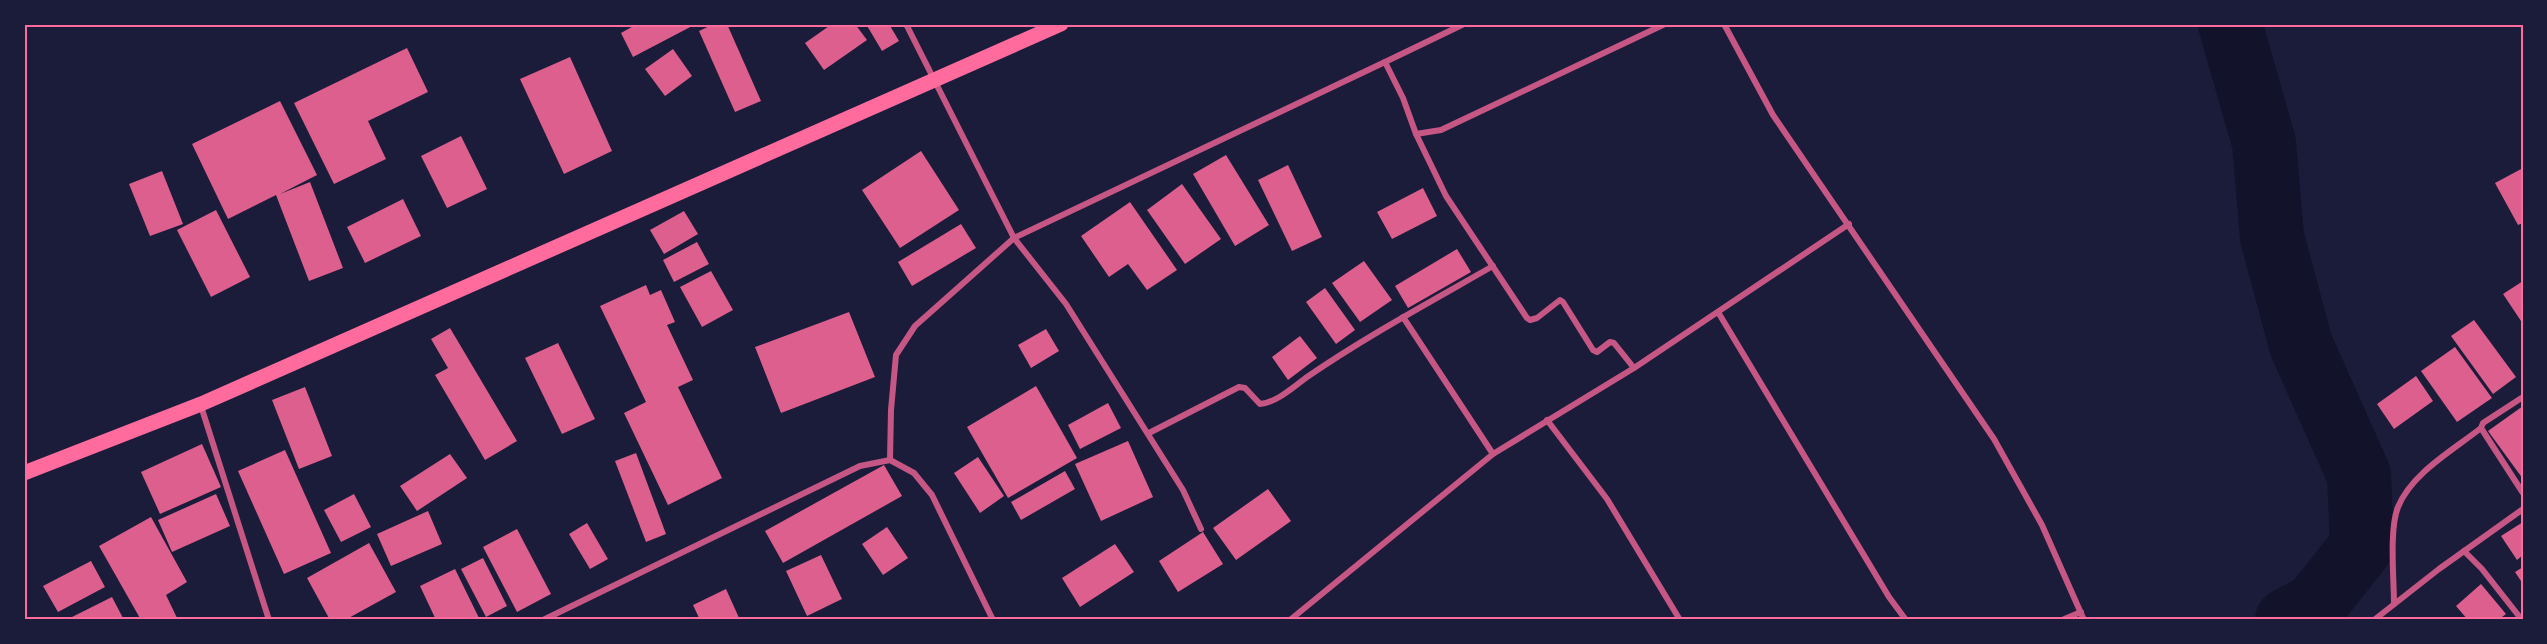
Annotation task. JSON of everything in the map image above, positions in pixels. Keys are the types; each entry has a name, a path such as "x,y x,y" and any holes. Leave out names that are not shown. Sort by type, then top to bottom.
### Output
{"main road":[{"path":"24,473 201,404 1061,24"}],"street":[{"path":"906,24 1014,238 1066,304 1149,433 1184,490 1201,529"},
{"path":"890,460 891,410 896,355 915,326 1014,238 1464,24"},
{"path":"1416,134 1441,130 1665,24"},
{"path":"1724,24 1773,115 1994,439 2042,525 2084,620"},
{"path":"1385,62 1446,196 1527,318 1530,320 1537,318 1560,300 1593,350 1598,352 1610,342 1614,343 1634,368"},
{"path":"1290,620 1493,454 1634,368 1849,224"},
{"path":"1149,433 1239,387 1245,388 1260,404 1266,403 1288,391 1366,338 1493,266"},
{"path":"1718,312 1889,597 1906,620"},
{"path":"1403,317 1493,454"},
{"path":"2394,604 2394,536 2398,508 2416,480 2481,428 2483,423 2523,397"},
{"path":"201,404 269,620"},
{"path":"1547,420 1607,499 1680,620"},
{"path":"2481,428 2523,493"},
{"path":"543,620 860,466 890,460 914,473 932,495 993,620"},
{"path":"2374,620 2523,509"},
{"path":"2464,552 2482,569 2522,620"},
{"path":"2062,620 2081,612"}],"building":[{"path":"637,24 696,24 633,57 621,33"},
{"path":"714,24 727,24 761,101 735,112 699,31"},
{"path":"832,24 855,24 867,40 824,70 805,43"},
{"path":"866,24 889,24 899,41 882,51"},
{"path":"407,48 428,92 368,121 386,159 334,184 294,103"},
{"path":"673,49 692,76 665,96 645,69"},
{"path":"570,57 612,151 564,174 520,79"},
{"path":"280,101 317,175 280,194 310,182 343,268 309,281 276,195 228,219 192,144"},
{"path":"461,136 487,189 447,208 421,156"},
{"path":"921,151 959,210 900,248 862,190"},
{"path":"1226,155 1269,225 1235,246 1193,174"},
{"path":"1288,165 1322,237 1292,251 1258,180"},
{"path":"2523,168 2523,223 2518,225 2495,183"},
{"path":"162,171 183,224 150,236 129,184"},
{"path":"1182,184 1221,239 1185,264 1147,210"},
{"path":"1423,188 1437,216 1392,239 1377,212"},
{"path":"403,199 421,236 365,263 347,227"},
{"path":"1130,202 1177,270 1147,290 1128,264 1109,277 1081,236"},
{"path":"216,210 250,277 211,297 177,230"},
{"path":"684,211 698,234 664,254 650,230"},
{"path":"961,224 976,248 912,286 898,262"},
{"path":"697,242 709,264 674,282 663,260"},
{"path":"1457,249 1471,272 1408,308 1395,286"},
{"path":"1364,261 1392,300 1360,322 1332,283"},
{"path":"711,271 733,310 702,327 680,287"},
{"path":"2523,281 2523,324 2503,294"},
{"path":"646,285 650,295 661,290 675,322 667,325 693,380 678,387 722,478 668,505 624,413 646,402 600,306"},
{"path":"1325,288 1355,330 1336,344 1306,302"},
{"path":"849,312 875,377 781,413 755,347"},
{"path":"2474,320 2516,377 2493,394 2451,336"},
{"path":"450,328 517,441 485,460 435,375 448,368 431,339"},
{"path":"1046,329 1059,351 1031,368 1018,345"},
{"path":"1300,336 1317,358 1288,380 1272,357"},
{"path":"558,343 595,419 562,434 525,358"},
{"path":"2455,347 2492,398 2457,422 2421,371"},
{"path":"2416,376 2433,401 2394,429 2377,404"},
{"path":"1036,386 1077,458 1008,498 967,427"},
{"path":"305,387 332,456 299,469 272,400"},
{"path":"1108,403 1121,428 1080,449 1068,425"},
{"path":"2523,406 2523,479 2488,431"},
{"path":"1128,441 1153,497 1101,521 1075,464"},
{"path":"202,444 221,487 160,514 141,472"},
{"path":"285,450 331,553 284,574 238,471"},
{"path":"636,453 666,534 646,542 615,461"},
{"path":"450,454 467,478 417,511 400,486"},
{"path":"978,457 1004,496 980,513 954,473"},
{"path":"884,465 902,496 783,563 765,531"},
{"path":"1065,471 1075,489 1021,520 1011,502"},
{"path":"1268,489 1291,521 1236,560 1213,528"},
{"path":"216,494 230,526 172,552 158,520"},
{"path":"354,494 371,527 341,542 324,510"},
{"path":"428,511 442,544 391,566 377,534"},
{"path":"151,517 187,582 166,595 178,620 141,620 99,546"},
{"path":"2523,522 2523,555 2517,560 2501,536"},
{"path":"587,523 608,559 590,569 569,534"},
{"path":"887,527 908,558 883,575 862,544"},
{"path":"517,529 551,594 517,612 483,547"},
{"path":"1203,532 1223,564 1178,592 1159,561"},
{"path":"369,543 396,592 345,620 330,620 307,578"},
{"path":"1115,544 1134,572 1080,607 1062,578"},
{"path":"821,555 842,599 807,616 786,571"},
{"path":"483,558 507,606 486,617 461,569"},
{"path":"91,561 105,587 58,612 43,586"},
{"path":"2523,567 2523,584 2515,572"},
{"path":"455,569 480,620 436,620 420,586"},
{"path":"2481,584 2506,614 2498,620 2468,620 2456,606"},
{"path":"726,589 740,620 700,620 693,605"},
{"path":"112,597 124,620 66,620"}],"waterway":[{"path":"2230,24 2264,143 2272,237 2301,345 2359,475 2362,546 2315,605 2287,620"}]}
